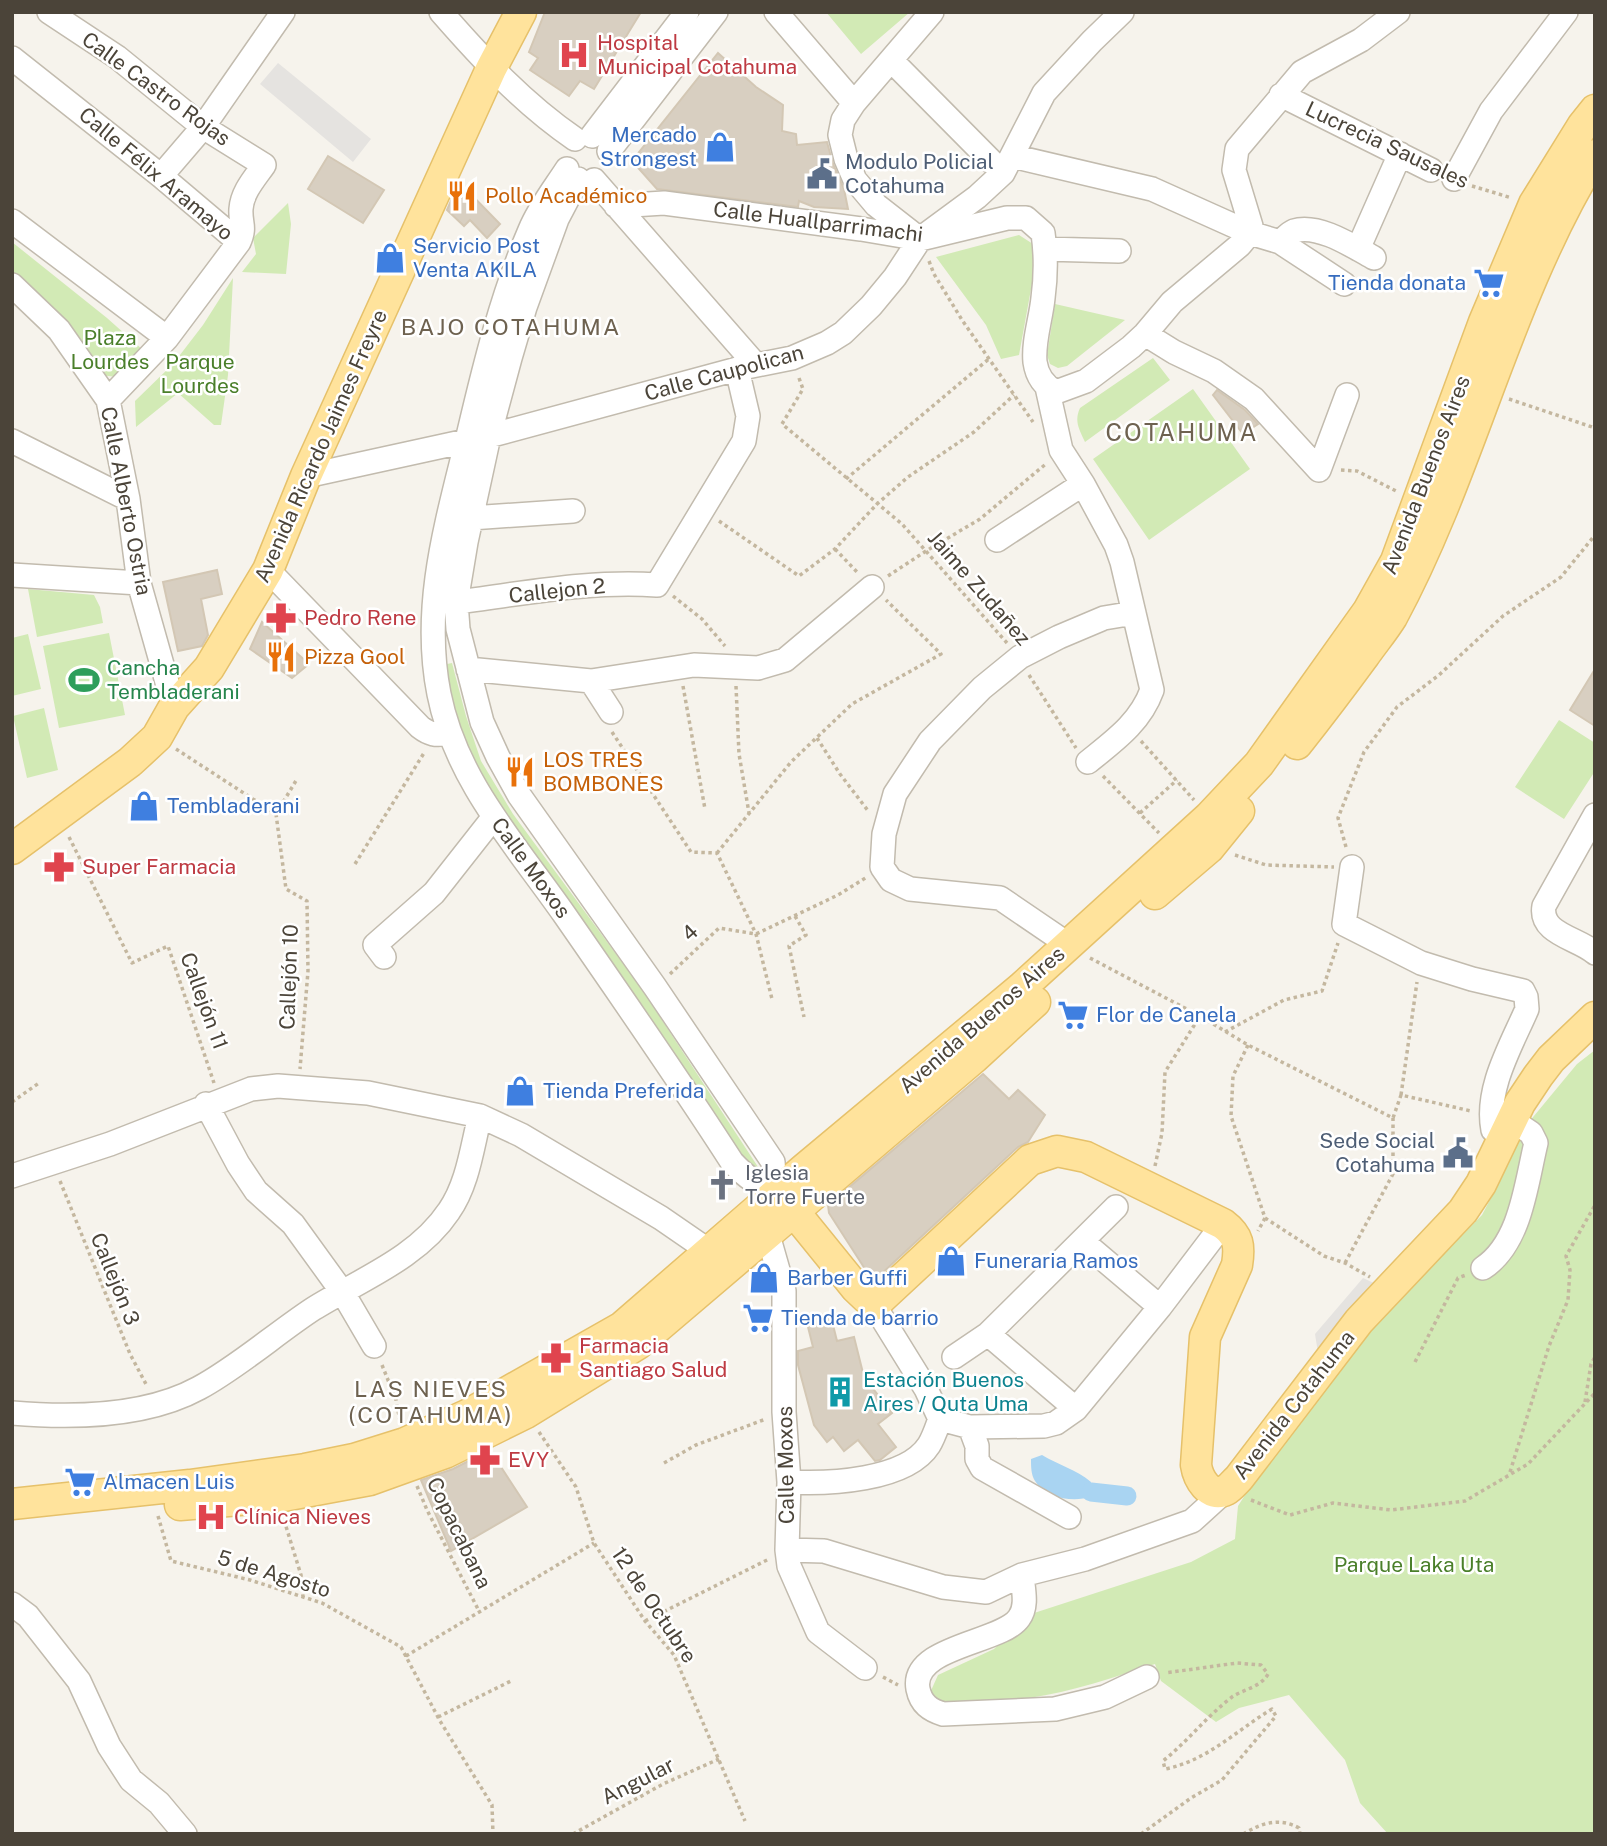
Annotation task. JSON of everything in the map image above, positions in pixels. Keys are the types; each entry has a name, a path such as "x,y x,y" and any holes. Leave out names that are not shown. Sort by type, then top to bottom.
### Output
{"main road":[{"name":"Avenida Ricardo Jaimes Freyre","path":"12,849 131,762 157,737 174,707 209,668 268,570 306,476 491,69 521,12"},
{"name":"Avenida Buenos Aires","path":"1077,950 1259,764 1367,611 1396,561 1484,322 1534,204 1595,110"},
{"name":"Avenida Buenos Aires","path":"12,1504 190,1485 305,1469 354,1459 407,1455 466,1444 526,1413 638,1344 783,1197 971,1031 1209,848 1333,699 1391,619 1441,511 1560,216 1595,155"},
{"name":"Avenida Cotahuma","path":"1231,1233 1237,1265 1205,1337 1196,1465 1198,1478 1216,1492 1225,1491 1239,1478 1359,1321 1463,1211 1481,1184 1502,1125 1544,1067 1595,1017"},
{"path":"783,1197 856,1288 874,1305 1030,1160 1057,1151 1079,1155 1150,1188 1231,1233"},
{"name":"Avenida Buenos Aires","path":"12,1520 278,1497 370,1480 467,1415 622,1327 720,1258 768,1235 783,1197"}],"street":[{"name":"Calle Castro Rojas","path":"49,12 117,57 202,127 264,165 246,190 241,209 244,226 239,242"},
{"path":"438,733 433,595 444,535 488,353 530,230 545,201 580,176 606,173 609,166 491,69 442,12"},
{"path":"580,140 687,12"},
{"path":"657,585 744,440 748,416 746,367 616,206 580,176 565,153 716,12"},
{"path":"776,12 855,103"},
{"path":"920,239 876,205 855,180 840,135 843,121 855,103 932,12"},
{"name":"Calle Caupolican","path":"306,476 467,442 746,367 792,358 843,333 895,277 920,239 977,197 1007,164 1044,93 1122,12"},
{"path":"1454,179 1491,111 1566,12"},
{"path":"1047,387 1056,392 1086,381 1145,334 1172,302 1224,261 1250,233 1250,218 1234,170 1237,149 1302,72 1361,40 1387,15"},
{"path":"161,176 202,127 273,16"},
{"name":"Calle Félix Aramayo","path":"12,58 161,176 239,242 167,338 108,400"},
{"path":"891,60 1007,164 1152,189 1250,233 1280,242 1344,284"},
{"name":"Lucrecia Sausales","path":"1281,95 1431,170"},
{"path":"1280,242 1294,231 1313,231 1332,234 1366,254 1400,155"},
{"name":"Calle Moxos","path":"580,176 557,219 532,287 489,436 456,602 458,629 482,722 519,795 655,987 773,1162 783,1197"},
{"name":"Calle Huallparrimachi","path":"616,206 664,203 920,239 1007,218 1026,218 1044,233 1045,249"},
{"path":"12,221 167,338"},
{"path":"1088,762 1129,728 1145,708 1152,690 1127,579 1116,545 1061,450 1047,387 1035,363 1035,348 1044,297 1045,249 1119,251"},
{"name":"Calle Alberto Ostria","path":"12,285 59,330 108,400 128,499 139,583 174,707"},
{"path":"1145,334 1174,352 1214,371 1254,400 1319,470 1347,395"},
{"path":"12,441 128,499"},
{"path":"997,540 1083,484"},
{"path":"471,519 573,511"},
{"name":"Calle Moxos","path":"268,570 438,733 493,818 538,877 630,1009 732,1162 757,1184 783,1197"},
{"path":"12,575 139,583"},
{"name":"Callejon 2","path":"456,602 590,587 638,583 657,585"},
{"path":"468,669 592,681 694,665 758,668 785,660 872,587"},
{"path":"1077,950 1000,898 910,889 891,880 882,867 884,834 895,794 930,741 982,688 1020,657 1104,618 1134,612"},
{"path":"592,681 611,712"},
{"path":"1595,815 1542,913 1550,928 1595,953"},
{"path":"384,957 375,944 434,893 493,818"},
{"path":"1352,867 1343,924 1421,963 1518,990 1526,997 1527,1009 1491,1097 1502,1125 1531,1133 1536,1143 1514,1227 1496,1259 1483,1268"},
{"path":"12,1176 133,1135 251,1089 278,1086 368,1093 480,1116 521,1135 661,1218 720,1258"},
{"path":"213,1102 238,1164 256,1191 293,1224 343,1293 374,1346"},
{"path":"12,1413 54,1416 103,1414 156,1404 199,1389 314,1308 384,1269 421,1242 449,1212 463,1184 480,1116"},
{"path":"954,1357 988,1334 1116,1207"},
{"path":"940,1419 970,1427 1044,1426 1056,1423 1076,1409 1160,1307 1231,1233"},
{"name":"Calle Moxos","path":"768,1235 784,1291 784,1412 789,1482 789,1566 818,1632 865,1668"},
{"path":"1082,1241 1160,1307"},
{"path":"789,1482 815,1484 882,1474 902,1467 918,1457 929,1445 940,1419 926,1390 874,1305"},
{"path":"988,1334 1076,1409"},
{"path":"970,1427 982,1468 1069,1517"},
{"path":"787,1550 824,1551 943,1587 986,1592 1022,1575 1085,1559 1192,1521 1225,1491"},
{"path":"1022,1575 1023,1610 1007,1630 948,1651 931,1662 920,1674 917,1685 919,1695 930,1710 943,1714 1055,1709 1105,1697 1147,1677"},
{"path":"12,1604 28,1616 79,1681 109,1746 131,1780 159,1803 185,1834"}],"path":[{"name":"Lucrecia Sausales","path":"1454,179 1534,204"},
{"path":"920,239 934,274 962,320 1035,425"},
{"name":"Jaime Zudañez","path":"792,358 803,389 782,424 902,524 1020,657 1077,750 1176,849"},
{"path":"846,479 990,358"},
{"path":"1488,391 1595,428"},
{"path":"702,509 799,576 835,549 908,477 974,432 1014,395"},
{"path":"872,587 980,519 1061,450"},
{"path":"1319,470 1357,471 1419,503"},
{"path":"1209,848 1266,865 1352,867 1338,818 1364,752 1397,707 1439,675 1503,616 1561,577 1595,535"},
{"path":"717,853 791,762 852,704 941,654 835,549"},
{"path":"657,585 702,619 723,642 735,667 739,754 750,813"},
{"path":"680,667 705,809"},
{"path":"611,712 608,727 691,852 717,853"},
{"path":"1129,728 1209,817"},
{"path":"355,864 438,733"},
{"path":"157,737 276,814 298,779"},
{"path":"817,737 840,774 884,834"},
{"path":"1140,813 1177,780"},
{"name":"Callejón 10","path":"276,814 286,889 307,901 308,971 299,1087"},
{"name":"Callejón 11","path":"58,817 102,899 132,963 168,946 209,1062 213,1102"},
{"path":"717,853 756,934 772,999"},
{"path":"756,934 838,895 882,867"},
{"path":"795,916 806,935 789,946 804,1017"},
{"path":"1226,1032 1284,1000 1322,991 1343,924"},
{"name":"4","path":"655,987 719,928 756,934"},
{"path":"1077,950 1248,1045 1393,1118"},
{"path":"1345,1263 1393,1174 1393,1118 1401,1095 1413,996 1421,963"},
{"path":"1150,1188 1162,1133 1165,1072 1200,1016"},
{"path":"1248,1045 1233,1076 1231,1116 1265,1218 1324,1256 1345,1263 1392,1289"},
{"path":"12,1102 39,1083"},
{"path":"1401,1095 1502,1125"},
{"name":"Callejón 3","path":"53,1163 86,1251 130,1354 156,1404"},
{"path":"1509,1474 1549,1346 1568,1300 1570,1270 1566,1256 1595,1205"},
{"path":"1231,1233 1252,1241 1265,1218"},
{"path":"1415,1362 1458,1278 1477,1268 1483,1268"},
{"name":"Copacabana","path":"374,1346 396,1400 407,1455 427,1510 480,1613"},
{"path":"1585,1402 1591,1364 1595,1357"},
{"path":"1225,1491 1290,1515 1333,1503 1391,1510 1465,1501 1528,1464 1595,1393"},
{"path":"664,1463 696,1445 784,1412"},
{"name":"12 de Octubre","path":"526,1413 576,1488 594,1543 645,1621 674,1655 745,1821"},
{"path":"278,1497 301,1575 303,1597"},
{"name":"5 de Agosto","path":"155,1507 171,1561 250,1580 322,1603 401,1647 438,1717 492,1805 493,1834"},
{"name":"Copacabana","path":"405,1656 594,1543"},
{"path":"645,1621 787,1550"},
{"path":"1141,1834 1191,1798 1222,1780 1276,1716 1272,1709 1218,1747 1179,1766 1165,1769 1163,1760 1186,1743 1232,1697 1264,1680 1268,1674 1261,1665 1237,1663 1147,1677"},
{"path":"865,1668 919,1695"},
{"path":"438,1717 513,1680"},
{"name":"Angular","path":"573,1834 663,1784 719,1759"},
{"path":"1243,1834 1259,1825 1285,1821 1299,1828 1300,1834"}],"green space":[{"path":"826,12 910,12 861,54"},
{"path":"288,203 291,224 286,274 242,272 256,254 253,238"},
{"path":"1019,235 1033,244 1037,256 1019,355 1001,359 986,325 936,257"},
{"name":"Plaza Lourdes","path":"12,242 143,350 117,377 100,375 12,275"},
{"name":"Parque Lourdes","path":"233,278 228,375 221,425 214,425 178,393 136,427 135,401 173,364 203,325"},
{"path":"1055,304 1125,320 1067,366 1058,368 1050,364 1047,355"},
{"path":"1153,358 1170,380 1085,442 1077,421 1080,408"},
{"path":"1193,389 1250,469 1149,540 1093,459"},
{"path":"28,589 94,595 103,623 37,637"},
{"name":"Cancha Tembladerani","path":"109,633 125,715 59,728 43,646"},
{"path":"28,634 41,689 12,696 12,638"},
{"path":"452,663 481,761 513,814 641,988 760,1170 756,1177 501,814 454,723 442,665"},
{"name":"Cancha Tembladerani","path":"44,708 58,770 27,778 13,716"},
{"path":"1559,720 1595,743 1595,771 1564,819 1515,787"},
{"name":"Parque Laka Uta","path":"1595,1050 1595,1834 1388,1834 1360,1803 1345,1760 1289,1695 1239,1708 1216,1722 1161,1681 1155,1664 1093,1684 1029,1698 931,1702 929,1695 938,1675 994,1649 1031,1614 1191,1562 1235,1539 1238,1506 1263,1467 1337,1368 1384,1315 1482,1215 1524,1128 1577,1064"}],"shaded area":[{"path":"278,63 371,139 353,162 260,84"},
{"path":"1363,1278 1378,1285 1318,1353 1315,1334"}],"water":[{"path":"1042,1455 1091,1482 1091,1497 1060,1498 1040,1487 1031,1470 1031,1459"}],"building":[{"name":"Hospital Municipal Cotahuma","path":"545,12 641,12 594,89 580,81 569,96 530,70 538,58 529,52"},
{"name":"Mercado Strongest","path":"718,53 756,87 783,105 782,131 796,134 797,145 827,142 844,189 848,209 814,207 799,201 798,207 657,189 632,161"},
{"path":"328,156 384,190 363,223 308,189"},
{"name":"Pollo Académico","path":"459,182 500,224 487,238 470,220 464,226 447,210"},
{"path":"1217,390 1245,410 1258,424 1243,434 1213,395"},
{"path":"217,570 222,594 201,599 208,635 202,646 178,651 163,582"},
{"name":"Pizza Gool","path":"262,622 309,664 292,678 250,649"},
{"path":"1595,669 1595,726 1570,710"},
{"path":"983,1074 1009,1099 1018,1090 1045,1115 1028,1142 1018,1147 878,1277 873,1276 867,1272 829,1213 828,1205"},
{"name":"Estación Buenos Aires / Quta Uma","path":"830,1313 837,1341 854,1337 864,1377 892,1413 878,1424 896,1447 880,1460 875,1461 858,1440 844,1451 833,1437 827,1442 814,1425 798,1365 798,1351 813,1347 806,1319"},
{"path":"490,1450 527,1507 451,1551 421,1480 453,1469"}],"waterway":[{"path":"1091,1492 1127,1496"}],"place":[{"name":"Hospital Municipal Cotahuma","path":"574,55"},
{"name":"Mercado Strongest","path":"720,147"},
{"name":"Modulo Policial Cotahuma","path":"822,174"},
{"name":"Pollo Académico","path":"462,196"},
{"name":"Servicio Post Venta AKILA","path":"390,258"},
{"name":"Tienda donata","path":"1489,283"},
{"name":"Pedro Rene","path":"281,618"},
{"name":"Pizza Gool","path":"281,657"},
{"name":"Cancha Tembladerani","path":"84,680"},
{"name":"LOS TRES BOMBONES","path":"520,772"},
{"name":"Tembladerani","path":"144,806"},
{"name":"Super Farmacia","path":"59,867"},
{"name":"Flor de Canela","path":"1073,1015"},
{"name":"Tienda Preferida","path":"520,1091"},
{"name":"Sede Social Cotahuma","path":"1458,1153"},
{"name":"Iglesia Torre Fuerte","path":"722,1185"},
{"name":"Funeraria Ramos","path":"951,1261"},
{"name":"Barber Guffi","path":"764,1278"},
{"name":"Tienda de barrio","path":"758,1318"},
{"name":"Farmacia Santiago Salud","path":"556,1358"},
{"name":"Estación Buenos Aires / Quta Uma","path":"840,1392"},
{"name":"EVY","path":"485,1460"},
{"name":"Almacen Luis","path":"80,1482"},
{"name":"Clínica Nieves","path":"211,1517"}],"district":[{"name":"BAJO COTAHUMA","path":"511,327"},
{"name":"COTAHUMA","path":"1182,433"},
{"name":"LAS NIEVES (COTAHUMA)","path":"431,1402"}]}
